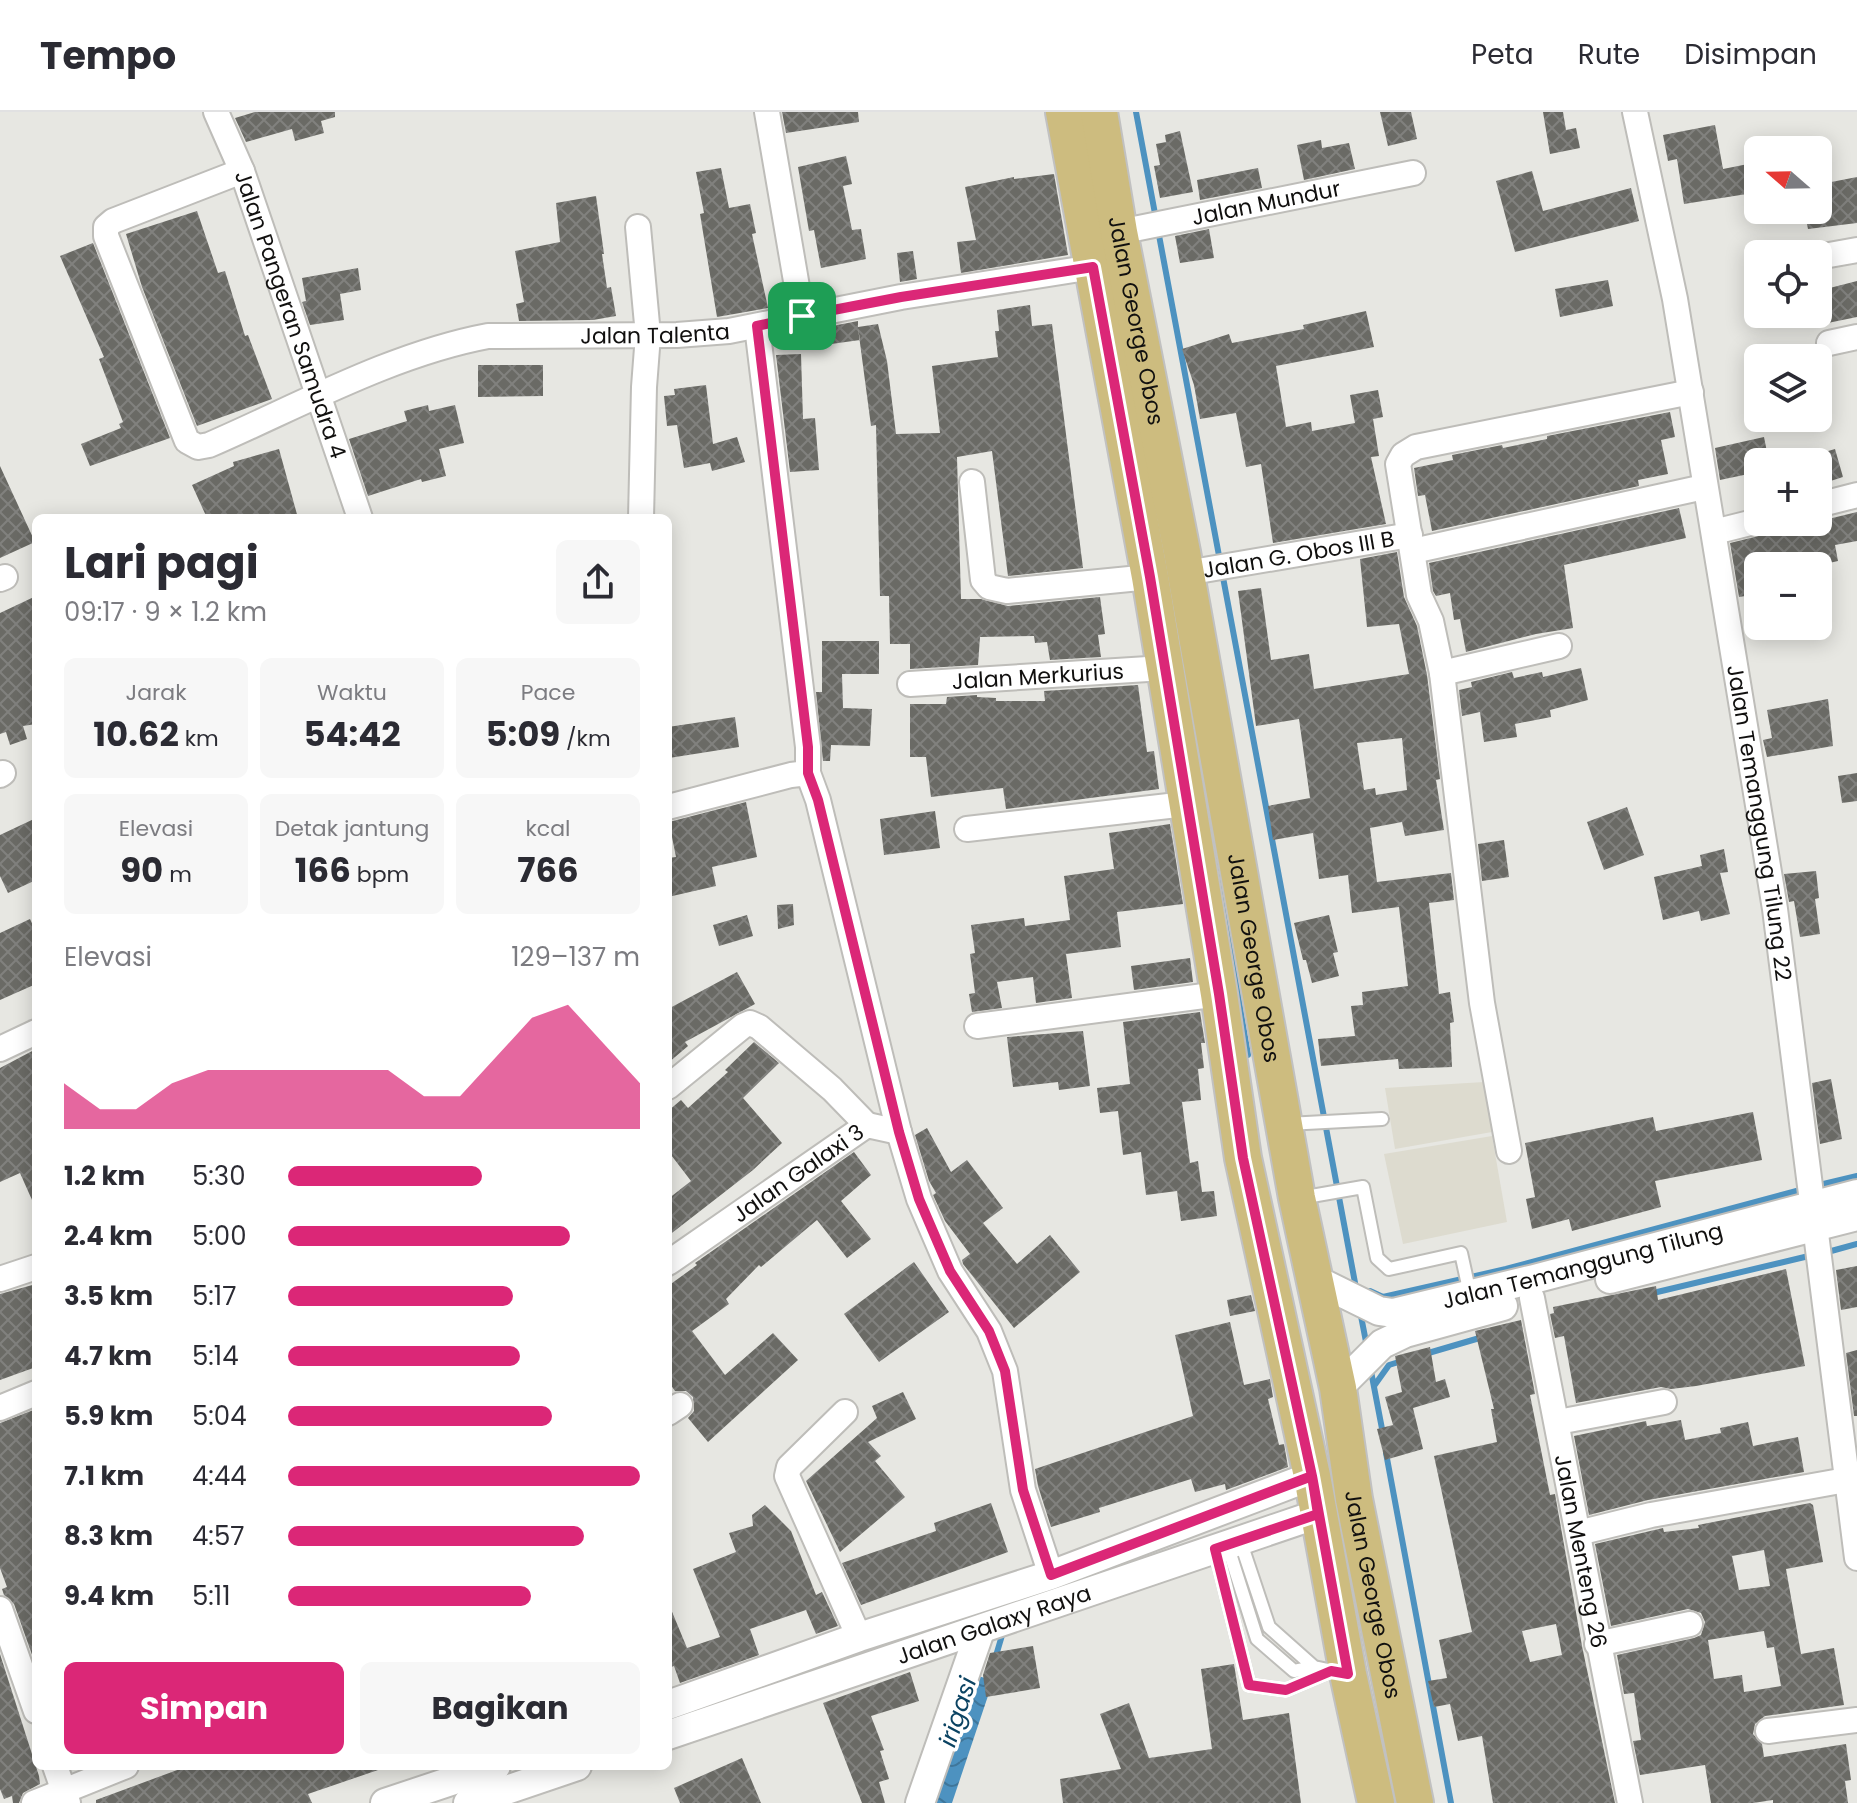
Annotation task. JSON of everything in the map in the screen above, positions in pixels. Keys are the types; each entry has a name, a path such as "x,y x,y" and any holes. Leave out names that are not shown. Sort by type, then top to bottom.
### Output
{"main road":[{"name":"Jalan George Obos","path":"1064,112 1150,577 1243,1158 1312,1476 1331,1671 1376,1803"},
{"name":"Jalan George Obos","path":"1099,112 1119,232 1186,573 1297,1198 1338,1388 1354,1499 1415,1803"},
{"path":"1158,628 1194,620"}],"street":[{"name":"Jalan Pangeran Samudra 4","path":"216,112 242,171 359,514"},
{"path":"767,112 802,316"},
{"name":"Jalan Temanggung Tilung 22","path":"1635,112 1675,299 1775,909 1857,1558"},
{"name":"Jalan Talenta","path":"242,171 113,221 106,227 106,236 187,441 198,447 209,445 432,349 475,338 500,335 677,335 757,326 901,297 1093,267"},
{"name":"Jalan Mundur","path":"1119,232 1413,173"},
{"path":"638,227 648,335 641,514"},
{"path":"1832,254 1857,250"},
{"path":"757,326 808,747 808,773 818,800 899,1132"},
{"path":"1829,343 1857,337"},
{"path":"1509,1151 1482,1003 1442,673 1431,621 1419,595 1398,464 1409,451 1691,392"},
{"path":"972,482 983,580 989,587 1007,591 1150,577"},
{"name":"Jalan G. Obos III B","path":"1186,573 1411,543 1704,487"},
{"path":"1832,501 1857,495"},
{"path":"1714,532 1744,524"},
{"path":"1442,673 1559,646"},
{"name":"Jalan Merkurius","path":"910,684 1164,668"},
{"path":"672,806 808,773"},
{"path":"967,829 1186,804"},
{"path":"977,1026 1219,994"},
{"path":"672,1084 750,1023 759,1027 832,1089 867,1125"},
{"path":"0,1049 32,1034"},
{"name":"Jalan Galaxi 3","path":"672,1260 867,1125 899,1132 919,1199 950,1271 989,1331 1005,1371 1023,1490 1051,1575"},
{"name":"Jalan Temanggung Tilung","path":"1314,1279 1393,1313 1814,1217 1857,1194"},
{"path":"1338,1388 1372,1351 1405,1333 1814,1217 1857,1216"},
{"path":"0,1279 32,1268"},
{"name":"Jalan Menteng 26","path":"1532,1298 1630,1803"},
{"path":"0,1408 32,1395"},
{"path":"1558,1422 1664,1402"},
{"path":"845,1412 789,1467 787,1476 859,1637"},
{"name":"Jalan Galaxy Raya","path":"672,1704 859,1637 1051,1575 1312,1476"},
{"path":"1578,1533 1651,1515 1846,1480"},
{"name":"Jalan Galaxy Raya","path":"672,1734 1318,1514"},
{"path":"0,1609 32,1700"},
{"path":"1597,1644 1690,1624"},
{"path":"920,1803 980,1631"},
{"path":"1768,1731 1857,1720"},
{"path":"56,1770 66,1798"},
{"path":"34,1803 66,1798 118,1770"},
{"path":"385,1803 557,1770"}],"lane":[{"path":"1284,1124 1382,1119"},
{"path":"1297,1198 1363,1187 1377,1258 1381,1264 1389,1269 1461,1253 1470,1294"},
{"path":"1227,1544 1269,1627 1331,1671"},
{"path":"1227,1544 1249,1685 1286,1690 1331,1671"}],"shaded area":[{"path":"1484,1082 1492,1132 1395,1149 1385,1088"},
{"path":"1492,1136 1507,1222 1403,1244 1384,1154"}],"water":[{"path":"976,1675 993,1681 952,1803 934,1803"}],"building":[{"path":"255,112 335,112 335,117 321,121 324,133 295,141 292,129 246,142 235,118"},
{"path":"782,112 858,112 859,122 786,133"},
{"path":"1380,112 1411,112 1417,139 1388,146"},
{"path":"1543,112 1563,112 1566,130 1576,128 1580,148 1550,154"},
{"path":"1715,125 1723,169 1744,165 1744,194 1684,204 1677,159 1668,161 1663,135"},
{"path":"1180,131 1193,192 1160,198 1154,166 1160,165 1156,144 1166,142 1165,135"},
{"path":"1321,140 1322,148 1349,143 1355,169 1304,180 1297,145"},
{"path":"846,156 852,184 843,186 852,230 861,229 866,259 821,268 814,230 809,231 798,167"},
{"path":"721,168 729,208 750,204 756,233 752,234 768,308 717,317 696,172"},
{"path":"1258,168 1262,188 1200,200 1197,180"},
{"path":"1532,171 1543,211 1631,188 1639,221 1515,252 1496,181"},
{"path":"1054,174 1068,255 961,273 957,242 976,240 965,187 1014,177"},
{"path":"1857,177 1857,223 1808,229 1807,224 1832,224 1832,182"},
{"path":"596,196 607,288 611,287 616,316 593,320 519,321 516,304 524,302 515,251 560,242 556,203"},
{"path":"197,211 218,273 225,271 245,336 248,335 272,399 197,426 142,287 126,234"},
{"path":"1209,229 1214,258 1180,263 1175,236"},
{"path":"93,243 170,438 90,466 81,444 121,428 119,424 123,422 99,359 104,357 60,256"},
{"path":"913,251 917,279 900,282 897,253"},
{"path":"358,268 361,290 340,294 344,320 310,325 302,302 306,301 302,278"},
{"path":"1608,280 1613,306 1560,317 1555,289"},
{"path":"1857,281 1857,317 1832,322 1832,287"},
{"path":"1030,305 1032,326 1052,324 1083,568 1008,576 992,451 957,457 961,599 981,599 1008,606 1100,597 1105,634 1098,635 1101,657 1050,660 1047,642 1035,643 1034,636 980,637 978,665 910,669 910,644 890,644 889,596 880,596 876,425 871,426 860,340 824,345 822,328 858,321 858,327 878,324 887,361 896,434 940,433 932,366 998,357 995,331 999,331 997,310"},
{"path":"1366,311 1374,347 1276,366 1286,427 1311,422 1312,431 1355,423 1350,395 1378,390 1383,417 1373,419 1379,456 1371,457 1386,524 1273,543 1261,464 1246,467 1236,413 1200,419 1194,385 1182,349 1229,334 1232,343 1304,329 1303,325"},
{"path":"801,354 803,419 815,418 819,470 790,472 776,355"},
{"path":"478,365 543,365 543,396 478,397"},
{"path":"706,385 713,444 737,437 745,462 712,471 710,463 684,468 677,425 667,426 664,396 675,395 674,389"},
{"path":"428,405 429,411 455,405 464,443 439,449 446,476 422,482 421,479 368,496 349,439 407,421 404,411"},
{"path":"1670,412 1675,437 1661,440 1668,474 1638,480 1639,486 1432,531 1425,495 1418,496 1414,468 1453,460 1452,455 1502,445 1503,448 1547,439 1547,436"},
{"path":"1764,437 1766,448 1744,448 1744,475 1720,480 1715,448"},
{"path":"279,449 297,514 205,514 192,485 234,466 233,462"},
{"path":"1835,449 1843,477 1832,481 1832,450"},
{"path":"0,466 32,535 32,543 0,558"},
{"path":"1679,508 1686,538 1564,565 1573,628 1466,652 1460,619 1454,620 1450,593 1436,596 1433,591 1429,563"},
{"path":"1857,512 1857,541 1835,545 1838,561 1832,562 1832,552 1744,552 1744,596 1739,597 1730,543 1759,536 1832,536 1832,518"},
{"path":"1397,552 1404,597 1417,626 1427,675 1440,779 1436,780 1444,830 1405,836 1402,822 1370,828 1377,882 1451,873 1454,900 1429,903 1439,994 1450,992 1454,1022 1450,1023 1452,1067 1399,1069 1398,1059 1321,1066 1318,1039 1355,1036 1351,1006 1363,1005 1362,992 1408,986 1399,907 1352,913 1348,875 1319,879 1313,833 1273,840 1268,806 1310,798 1299,719 1256,726 1238,591 1261,588 1271,660 1309,654 1314,689 1409,674 1399,624 1367,627 1360,559","holes":["1402,738 1407,790 1376,795 1375,788 1364,790 1357,743"]},
{"path":"32,598 32,725 23,726 27,739 10,745 6,732 0,734 0,613"},
{"path":"822,641 879,641 879,674 842,674 843,708 872,709 870,746 831,745 830,761 823,761 816,692 822,692"},
{"path":"1581,668 1588,700 1550,710 1551,717 1515,724 1517,737 1484,742 1480,712 1462,716 1459,690 1472,687 1471,682 1512,672 1514,678 1542,672 1543,677"},
{"path":"1138,685 1147,752 1154,751 1159,789 1006,809 1003,788 931,797 926,757 910,757 910,704 946,704 947,697 977,695 996,698 996,701 1045,701 1044,691"},
{"path":"1828,699 1833,746 1767,757 1763,740 1772,738 1767,710"},
{"path":"735,717 739,747 672,758 672,726"},
{"path":"1857,773 1857,801 1842,803 1838,776"},
{"path":"746,802 757,857 712,867 716,886 672,896 672,858 676,857 672,821"},
{"path":"1627,807 1644,855 1604,870 1587,822"},
{"path":"935,811 940,848 884,855 880,819"},
{"path":"32,820 32,882 8,893 0,876 0,835"},
{"path":"1170,824 1183,904 1117,912 1121,947 1066,954 1072,998 1036,1003 1033,977 997,982 1002,1008 972,1012 969,994 975,993 970,954 975,953 971,925 1024,918 1025,926 1070,920 1064,876 1114,869 1109,833"},
{"path":"1504,840 1509,877 1482,881 1478,844"},
{"path":"1724,849 1728,872 1720,873 1730,914 1701,921 1699,911 1663,920 1654,877 1702,866 1700,855"},
{"path":"1816,871 1819,898 1815,899 1820,934 1800,937 1794,901 1789,902 1784,874"},
{"path":"793,904 794,925 778,929 777,905"},
{"path":"747,915 753,936 719,946 713,925"},
{"path":"1329,915 1338,952 1333,953 1339,976 1312,983 1294,923"},
{"path":"30,919 32,923 32,986 0,1000 0,933"},
{"path":"1190,958 1193,982 1134,990 1131,966"},
{"path":"737,972 755,1004 685,1042 688,1046 672,1060 672,1007"},
{"path":"1200,1012 1205,1043 1201,1043 1204,1068 1198,1069 1201,1100 1182,1102 1190,1163 1198,1161 1202,1192 1214,1191 1217,1216 1181,1221 1177,1191 1146,1195 1141,1152 1123,1155 1118,1111 1100,1113 1097,1088 1130,1084 1123,1022"},
{"path":"1083,1031 1090,1086 1059,1090 1058,1082 1013,1087 1007,1037"},
{"path":"754,1042 779,1063 743,1098 782,1143 753,1170 672,1233 672,1196 691,1181 672,1156 672,1108 681,1100 688,1108 728,1072 725,1070"},
{"path":"32,1051 32,1200 20,1173 0,1182 0,1068"},
{"path":"1831,1079 1842,1139 1820,1144 1812,1083"},
{"path":"1753,1112 1762,1160 1655,1181 1661,1207 1572,1231 1569,1219 1532,1229 1526,1199 1535,1197 1525,1143 1653,1117 1656,1131"},
{"path":"927,1128 951,1172 967,1160 1003,1208 983,1223 1017,1264 1050,1235 1080,1272 1014,1328 963,1264 962,1260 970,1254 945,1221 933,1195 936,1193 929,1181 915,1135"},
{"path":"854,1152 871,1175 841,1201 871,1239 847,1258 817,1220 761,1267 759,1265 726,1299 729,1304 692,1331 725,1375 773,1333 798,1360 708,1442 688,1418 694,1411 693,1397 686,1391 675,1391 672,1387 672,1283 697,1265 695,1263"},
{"path":"914,1262 949,1312 879,1362 844,1314"},
{"path":"1857,1266 1857,1307 1841,1310 1836,1270"},
{"path":"1786,1269 1805,1366 1576,1403 1564,1336 1555,1338 1550,1314 1554,1313 1553,1307 1656,1286 1658,1300"},
{"path":"32,1285 32,1368 0,1380 0,1294"},
{"path":"1251,1295 1255,1311 1230,1316 1227,1300"},
{"path":"1521,1320 1535,1394 1530,1395 1550,1495 1555,1494 1582,1646 1615,1803 1493,1803 1482,1736 1458,1741 1450,1704 1434,1707 1428,1681 1447,1678 1439,1640 1472,1632 1434,1456 1497,1442 1491,1409 1494,1409 1475,1331","holes":["1556,1624 1562,1655 1530,1662 1522,1631"]},
{"path":"1230,1322 1244,1385 1270,1379 1273,1397 1268,1399 1279,1445 1284,1444 1288,1467 1226,1490 1225,1484 1195,1492 1191,1479 1099,1508 1100,1512 1051,1527 1035,1469 1193,1416 1175,1335"},
{"path":"1430,1347 1436,1382 1445,1379 1450,1397 1413,1408 1423,1449 1385,1460 1377,1429 1393,1425 1385,1397 1402,1392 1395,1356"},
{"path":"1857,1350 1857,1416 1854,1416 1846,1353"},
{"path":"903,1392 916,1419 868,1442 881,1456 875,1461 905,1497 840,1552 806,1481 877,1418 872,1406"},
{"path":"32,1411 32,1655 14,1604 2,1589 7,1587 0,1568 0,1423"},
{"path":"1681,1420 1685,1440 1721,1433 1720,1428 1748,1422 1753,1446 1798,1437 1804,1472 1648,1500 1589,1515 1574,1436 1646,1421 1647,1426"},
{"path":"991,1503 1008,1552 861,1605 842,1563 936,1531 934,1523"},
{"path":"1810,1503 1813,1505 1823,1562 1786,1569 1801,1654 1834,1648 1844,1705 1765,1716 1755,1724 1753,1734 1762,1744 1764,1757 1846,1744 1851,1780 1845,1781 1848,1803 1773,1803 1773,1800 1711,1803 1705,1765 1640,1775 1633,1741 1641,1740 1634,1693 1624,1694 1617,1655 1694,1638 1701,1635 1705,1622 1701,1613 1688,1609 1611,1626 1595,1544 1663,1528 1664,1532 1699,1528 1698,1525","holes":["1764,1550 1770,1586 1739,1590 1732,1556","1764,1631 1767,1648 1774,1647 1781,1686 1744,1692 1742,1675 1714,1679 1708,1640"]},
{"path":"765,1505 791,1531 816,1595 822,1592 838,1626 816,1634 806,1610 750,1629 759,1655 680,1683 672,1667 672,1612 687,1648 720,1637 693,1569 736,1552 729,1533 753,1526 752,1515"},
{"path":"1033,1646 1040,1688 986,1697 983,1675 990,1653"},
{"path":"0,1654 32,1754 32,1770 37,1770 40,1784 23,1793 19,1803 13,1803 12,1796 4,1799 0,1789"},
{"path":"1234,1664 1243,1720 1289,1713 1301,1803 1063,1803 1060,1779 1121,1769 1100,1714 1129,1703 1149,1758 1212,1749 1201,1669"},
{"path":"910,1672 919,1701 871,1716 884,1750 880,1751 889,1779 879,1782 885,1803 862,1803 823,1703"},
{"path":"742,1758 761,1803 680,1803 674,1788"},
{"path":"177,1770 378,1770 308,1794 312,1803 96,1803 96,1800"}],"waterway":[{"path":"1136,112 1156,219"},
{"path":"1158,230 1220,561"},
{"path":"1222,572 1356,1288"},
{"path":"1213,846 1248,1055"},
{"path":"1815,1186 1857,1176"},
{"path":"1370,1291 1383,1297 1506,1269 1804,1189"},
{"path":"1824,1253 1857,1244"},
{"path":"1653,1293 1813,1255"},
{"path":"1360,1311 1367,1347"},
{"path":"1425,1354 1483,1337"},
{"path":"1374,1386 1389,1365 1402,1361"},
{"path":"1370,1366 1383,1434"},
{"path":"1386,1453 1451,1803"},
{"name":"irigasi","path":"995,1659 1003,1632"}],"route":[{"path":"802,316 757,326 808,747 808,773 818,800 899,1132 919,1199 950,1271 989,1331 1005,1371 1023,1490 1051,1575 1312,1476 1318,1514 1215,1549 1249,1685 1286,1690 1331,1671 1348,1674 1312,1476 1243,1158 1150,577 1093,267 802,316"}]}
